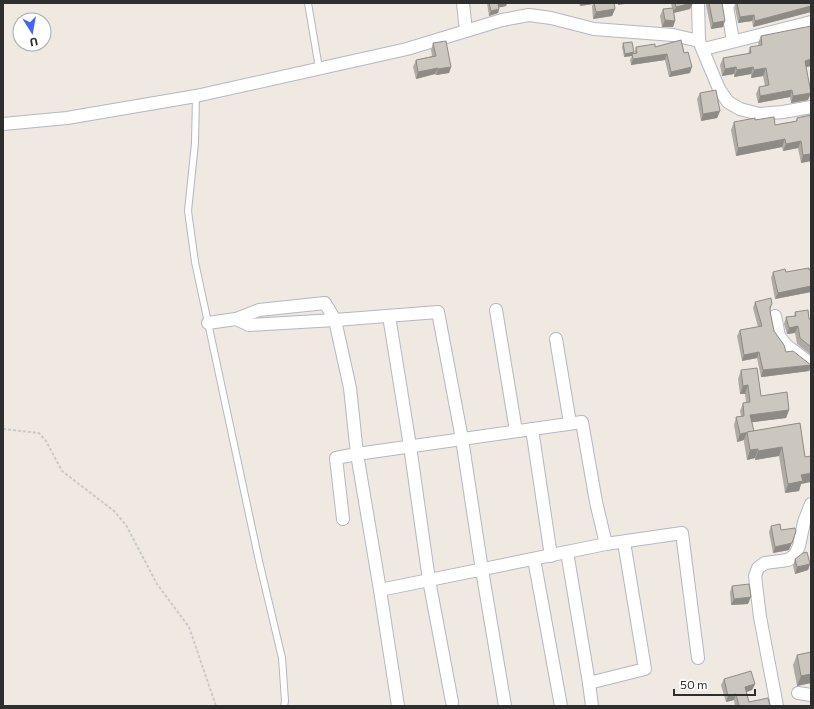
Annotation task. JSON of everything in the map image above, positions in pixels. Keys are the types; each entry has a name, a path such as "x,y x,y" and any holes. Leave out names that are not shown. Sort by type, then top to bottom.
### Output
{"street":[{"path":"463,3 466,31"},
{"path":"698,3 701,45 719,89 728,102 740,109 759,114 783,112 811,107"},
{"path":"729,3 728,6 733,41"},
{"path":"3,124 67,118 196,96 407,48 502,20 528,15 551,18 594,29 673,35 701,45 733,41 811,22"},
{"path":"208,323 236,319 259,310 325,303 335,320 350,388 357,454 398,706"},
{"path":"496,310 516,431"},
{"path":"236,319 249,325 438,312 462,439 505,706"},
{"path":"390,316 429,580 452,702"},
{"path":"775,316 779,336 786,345 811,364"},
{"path":"556,339 570,423"},
{"path":"343,519 336,458 582,422 596,502 606,544"},
{"path":"532,429 551,556"},
{"path":"777,706 760,617 755,576 758,568 765,563 788,560 795,555 799,546 804,522 811,504"},
{"path":"380,590 606,544 682,533 698,658"},
{"path":"589,683 645,669 624,542"},
{"path":"567,552 592,706"},
{"path":"534,559 561,706"},
{"path":"798,693 811,695"}],"lane":[{"path":"308,3 319,68"},
{"path":"196,96 195,143 188,211 195,262 258,561 282,658 285,701 284,706"}],"path":[{"path":"3,429 39,433 46,441 62,471 114,511 126,525 157,584 188,627 216,706"}],"building":[{"path":"489,3 498,3 499,9 491,11"},
{"path":"594,3 614,3 615,9 596,12"},
{"path":"675,3 692,3 676,7"},
{"path":"709,3 722,3 725,21 713,23"},
{"path":"737,3 811,3 811,6 755,21 754,15 740,17"},
{"path":"673,8 675,21 665,20 663,9"},
{"path":"811,26 811,59 805,61 811,93 793,96 792,90 760,96 759,87 769,85 766,68 754,70 753,67 737,70 736,67 725,69 723,58 751,53 750,47 762,45 761,36"},
{"path":"681,40 684,53 688,52 692,67 671,72 667,54 633,59 632,54 637,53 636,47 655,44 655,47"},
{"path":"446,41 451,67 418,72 416,60 436,56 433,43"},
{"path":"632,42 634,52 625,54 623,43"},
{"path":"716,90 720,111 703,114 700,93"},
{"path":"811,115 811,154 803,155 801,141 786,144 785,139 738,148 734,122 755,118 755,120 774,117 775,125 797,121 797,118"},
{"path":"809,268 809,270 811,269 811,286 778,293 773,272 785,269 786,272"},
{"path":"771,298 772,304 770,311 774,331 784,345 786,352 793,351 811,365 763,370 759,352 744,355 740,330 762,326 755,302"},
{"path":"808,310 809,319 811,319 811,347 800,338 798,326 789,328 786,317 796,316 795,312"},
{"path":"757,368 761,396 787,392 789,410 750,415 754,431 740,434 736,417 744,416 743,403 750,402 748,385 743,386 741,370"},
{"path":"800,423 805,457 811,456 811,473 801,475 803,481 788,484 782,447 758,451 758,449 750,450 747,432"},
{"path":"780,524 781,530 795,528 796,531 792,543 775,547 771,526"},
{"path":"807,552 810,564 797,567 795,559"},
{"path":"749,584 751,597 734,599 732,586"},
{"path":"811,652 811,674 801,676 797,655"},
{"path":"751,671 755,684 745,687 749,702 768,698 770,706 739,706 736,694 728,696 724,679"}]}
